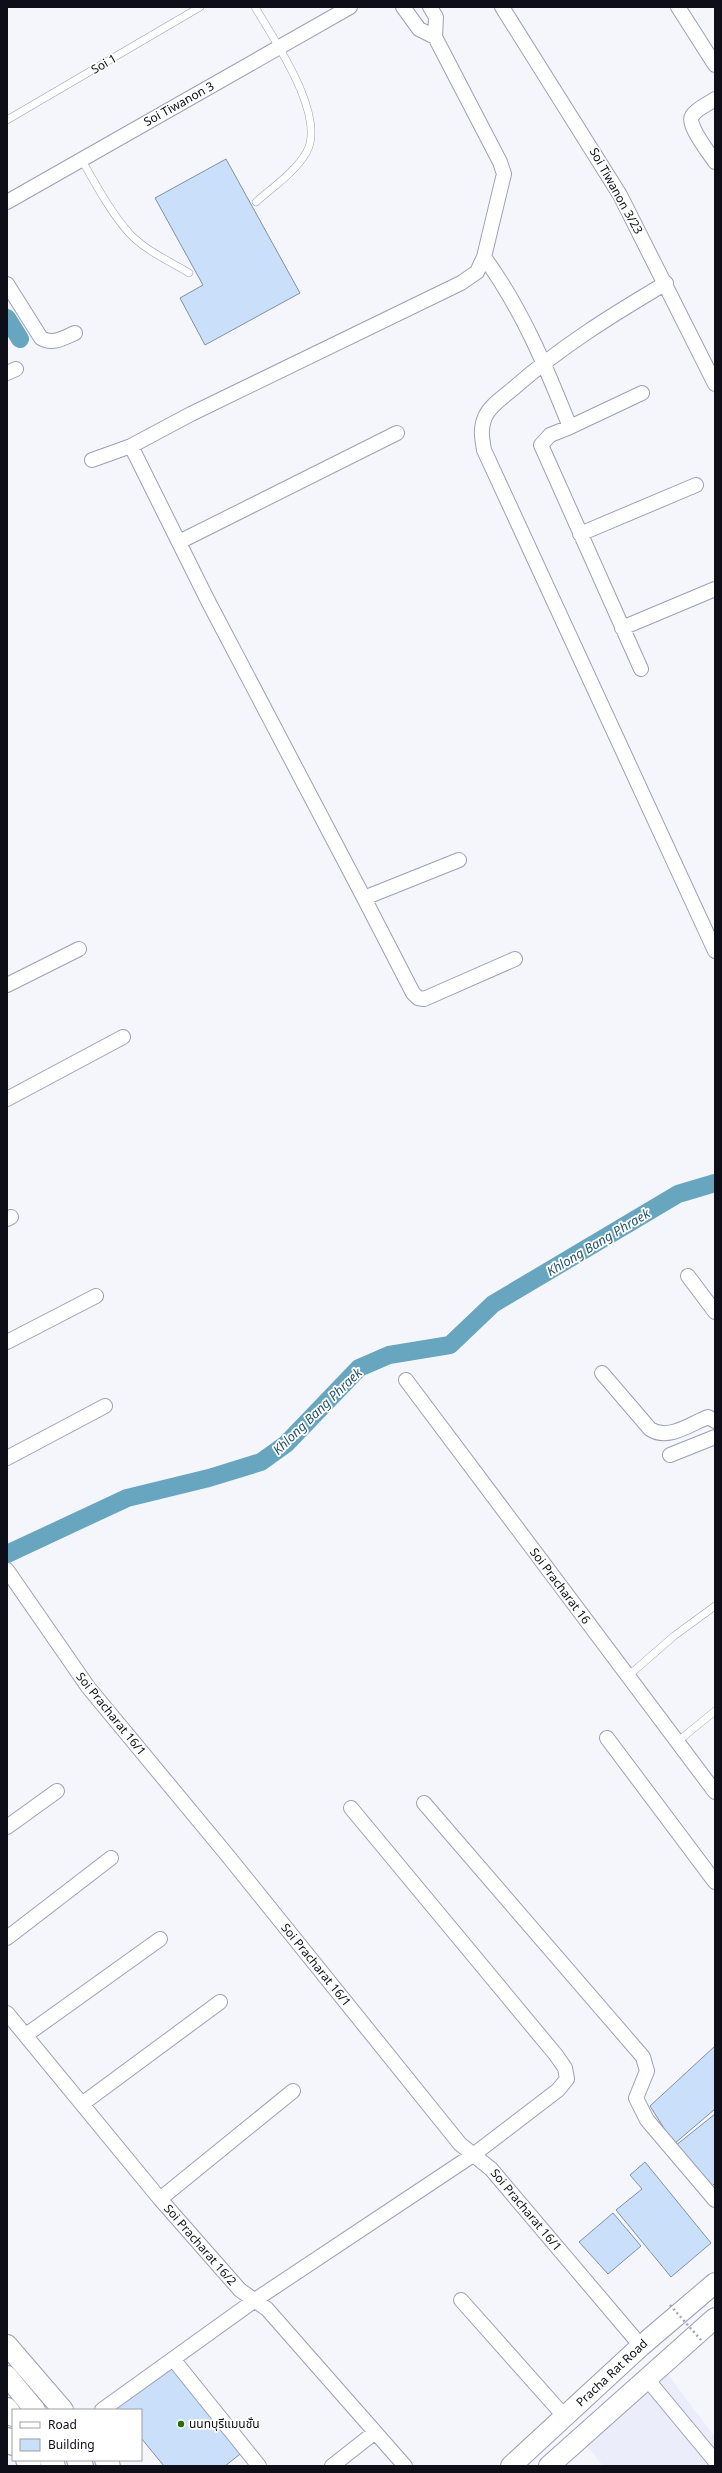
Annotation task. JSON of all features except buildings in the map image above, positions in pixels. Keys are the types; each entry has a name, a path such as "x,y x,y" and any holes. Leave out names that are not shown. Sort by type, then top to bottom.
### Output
{"main road":[{"name":"Pracha Rat Road","path":"511,2466 641,2346 715,2283"},
{"path":"549,2466 715,2318"},
{"path":"7,2345 62,2409"},
{"path":"7,2376 34,2409"}],"street":[{"name":"Soi Tiwanon 3","path":"7,202 350,7"},
{"path":"404,7 419,29 435,37"},
{"path":"92,460 131,446 191,414 461,283 477,272 484,256 493,227 504,174 500,162 435,37 436,17 430,7"},
{"name":"Soi Tiwanon 3/23","path":"502,7 620,195 666,283 715,384"},
{"path":"678,7 715,65"},
{"path":"715,99 692,116 690,121 692,128 715,162"},
{"path":"484,256 514,303 544,362 570,427"},
{"path":"666,283 603,320 544,362 495,405 485,416 481,431 484,450 715,951"},
{"path":"7,284 41,338 47,342 54,342 75,333"},
{"path":"641,669 541,445 550,435 642,393"},
{"path":"178,542 397,433"},
{"path":"131,446 178,542 413,993 418,998 424,999 515,959"},
{"path":"580,534 696,485"},
{"path":"622,628 715,589"},
{"path":"364,898 459,860"},
{"path":"7,986 79,949"},
{"path":"7,1099 123,1037"},
{"path":"688,1276 715,1312"},
{"path":"7,1342 96,1296"},
{"path":"602,1373 633,1411 650,1429 658,1433 672,1433 708,1417 715,1422"},
{"name":"Soi Pracharat 16","path":"406,1380 715,1792"},
{"path":"7,1458 105,1406"},
{"path":"670,1454 715,1437"},
{"name":"Soi Pracharat 16/1","path":"7,1570 88,1687 228,1856 460,2144 491,2169 641,2346"},
{"path":"607,1738 715,1882"},
{"path":"7,1827 58,1791"},
{"path":"424,1803 643,2057 647,2071 636,2098 647,2120 715,2200"},
{"path":"103,2409 255,2300 473,2155 558,2090 567,2079 565,2068 351,1808"},
{"path":"7,1938 111,1858"},
{"path":"26,2035 160,1939"},
{"path":"82,2104 220,2002"},
{"name":"Soi Pracharat 16/2","path":"7,2013 160,2199 240,2290 267,2309 404,2466"},
{"path":"160,2199 293,2091"},
{"path":"461,2300 565,2417"},
{"path":"173,2359 254,2464"},
{"path":"647,2379 715,2461"},
{"path":"332,2466 374,2433"}],"lane":[{"name":"Soi 1","path":"7,120 200,7"},
{"path":"255,7 302,92 309,117 312,137 307,152 298,163 256,202"},
{"path":"81,159 116,216 131,235 152,251 188,273"},
{"path":"628,1676 674,1636 715,1606"},
{"path":"677,1742 715,1711"}],"path":[{"path":"670,2304 701,2340"}],"shaded area":[{"path":"665,2371 715,2437 715,2466 603,2466 587,2446"}],"waterway":[{"path":"7,318 20,339"},
{"name":"Khlong Bang Phraek","path":"7,1554 127,1498 209,1478 261,1462 286,1444 359,1368 389,1355 450,1345 493,1304 678,1194 715,1183"}],"place":[{"name":"นนทบุรีแมนชั่น","path":"181,2424"}]}
